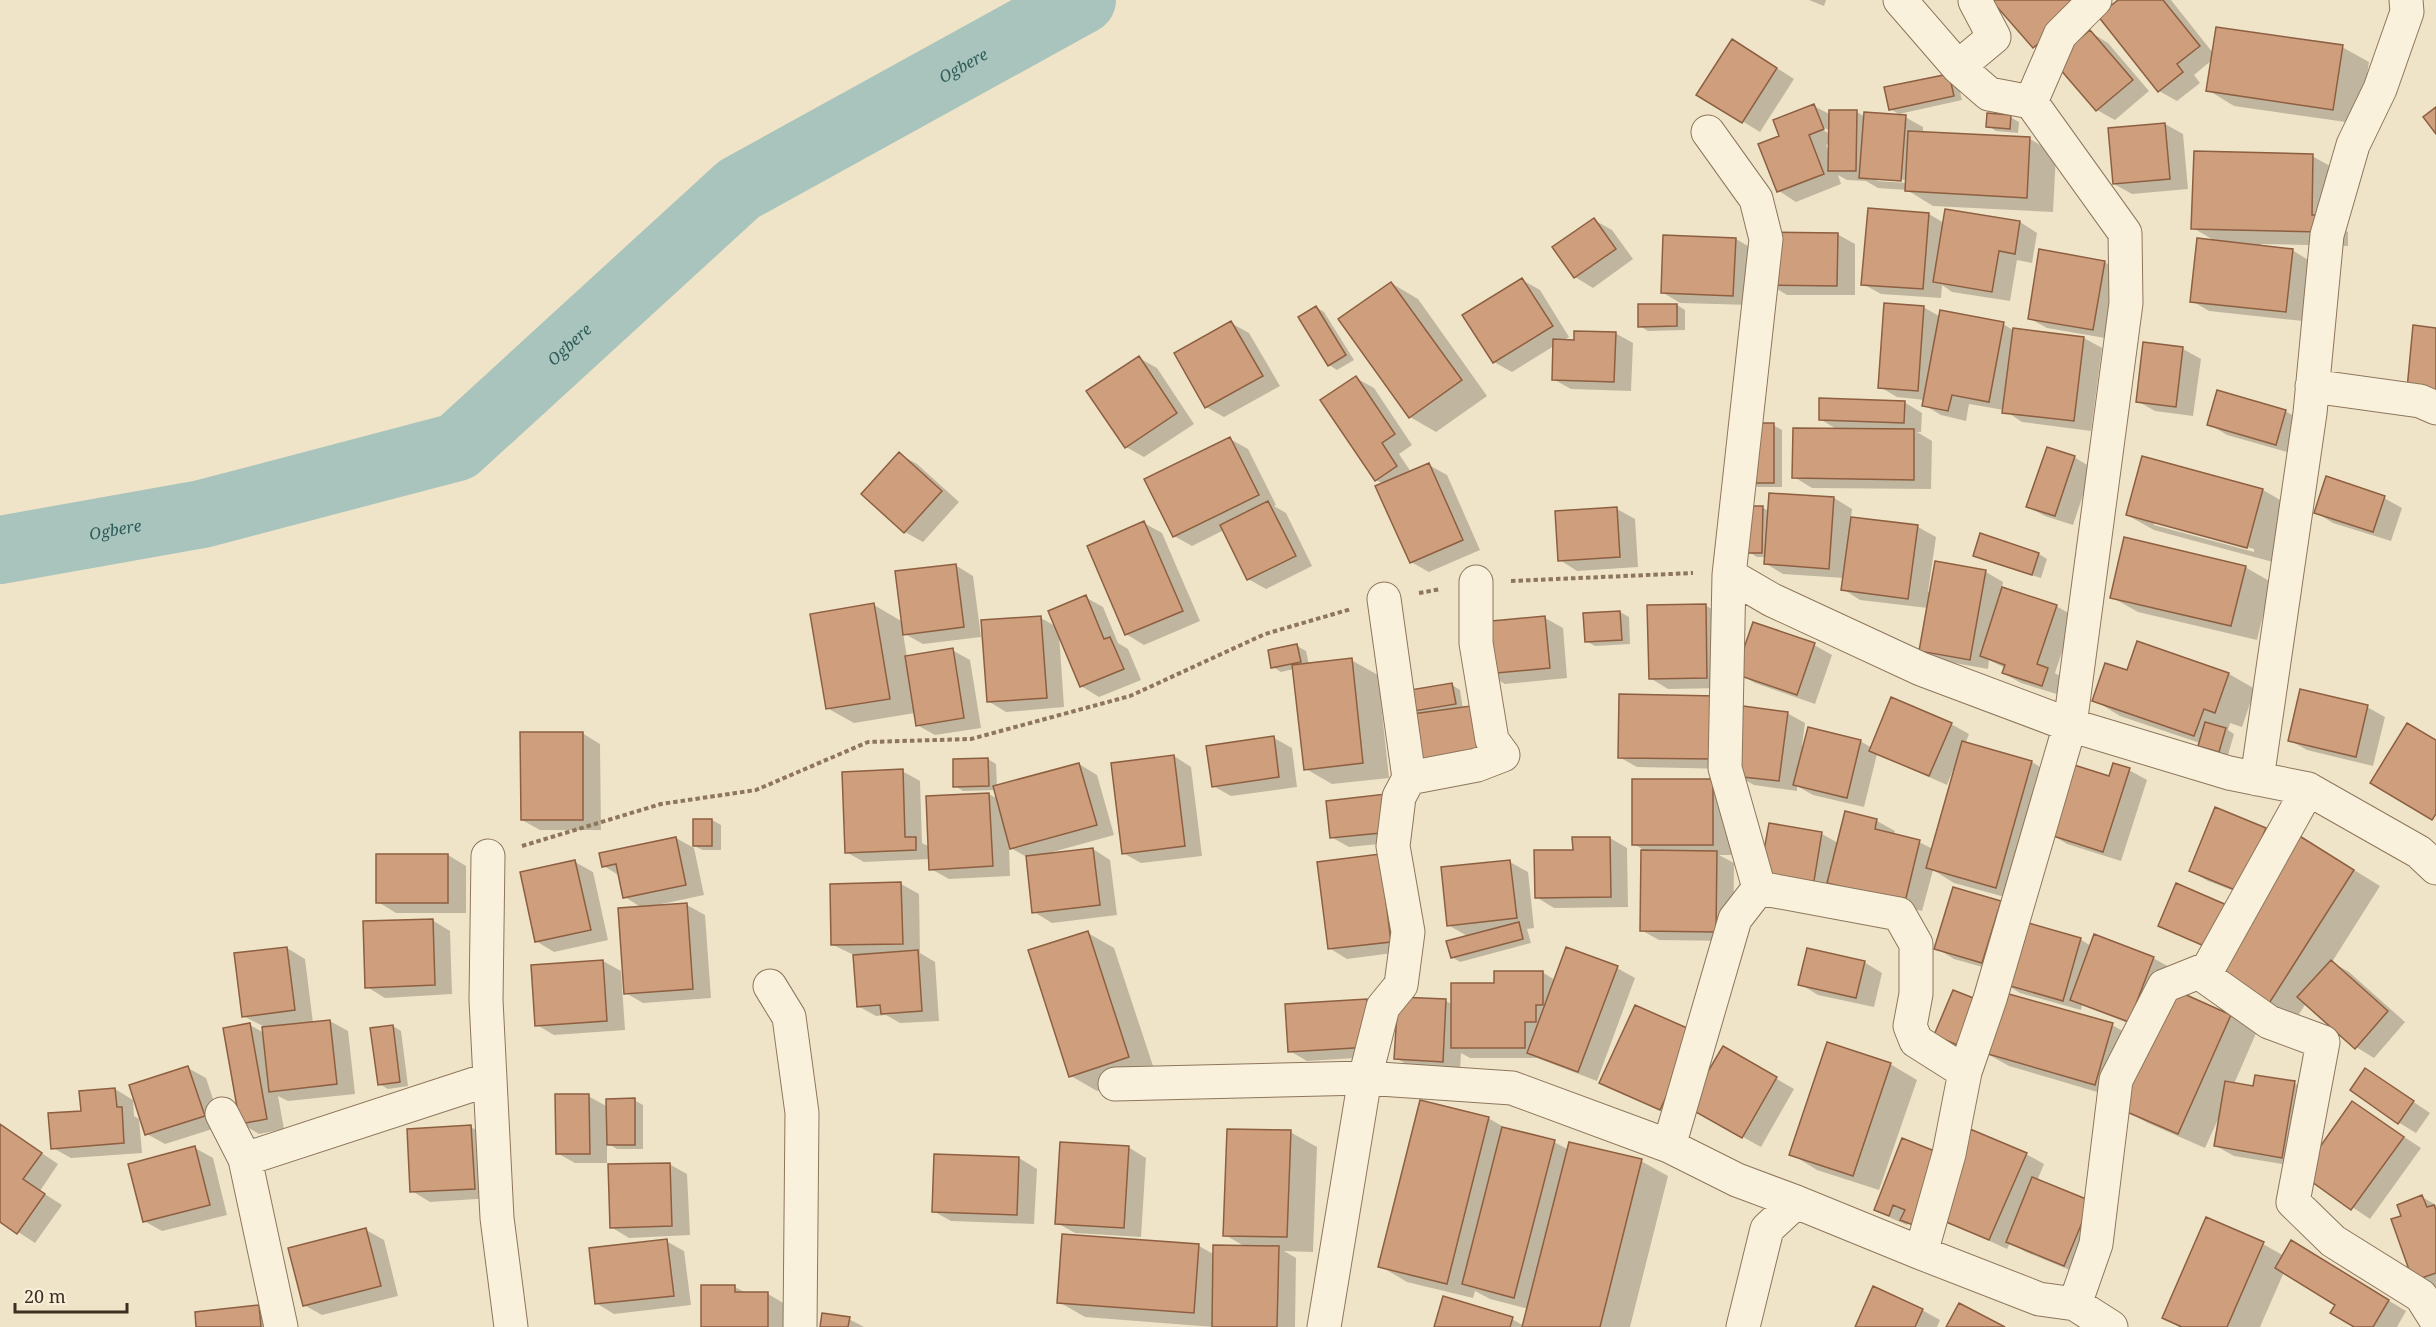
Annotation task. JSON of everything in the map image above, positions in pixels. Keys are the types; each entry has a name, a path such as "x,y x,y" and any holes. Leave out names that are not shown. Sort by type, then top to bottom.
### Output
{"street":[{"path":"1900,0 1958,67 1989,94 2031,102 2125,233 2126,303 2070,724 1990,999 1965,1072 1949,1154 1921,1254"},
{"path":"1958,67 1994,37 1975,1 1977,0"},
{"path":"2031,102 2060,35 2095,0"},
{"path":"2257,779 2312,386 2327,235 2353,145 2380,89 2407,12 2406,0"},
{"path":"1708,132 1756,199 1766,239 1729,575 1725,768 1759,888"},
{"path":"2312,386 2420,401 2436,408"},
{"path":"1729,575 1772,600 1921,669 2070,724 2229,773 2308,789 2430,852"},
{"path":"1409,778 1477,765 1503,755 1492,740 1476,644 1476,582"},
{"path":"1324,1327 1365,1078 1383,1007 1401,985 1408,932 1392,846 1399,797 1409,778 1384,599"},
{"path":"2204,976 2308,789"},
{"path":"488,856 486,1000 497,1218 511,1327"},
{"path":"1759,888 1899,914 1916,944 1916,994 1910,1026 1916,1041 1965,1072"},
{"path":"1669,1146 1735,919 1759,888"},
{"path":"2075,1304 2096,1244 2116,1080 2164,986 2204,969 2204,976"},
{"path":"2204,976 2269,1022 2323,1042 2293,1202 2333,1241 2421,1296 2436,1320"},
{"path":"771,986 789,1017 802,1113 800,1327"},
{"path":"1114,1084 1365,1078 1512,1088 1669,1146 1737,1180 1797,1202 1921,1254 2039,1299 2075,1304 2111,1327"},
{"path":"245,1160 490,1079"},
{"path":"222,1114 245,1160 281,1327"},
{"path":"1737,1180 1767,1229"},
{"path":"1743,1327 1767,1229 1797,1202"}],"path":[{"path":"488,856 661,804 756,790 868,742 971,739 1130,696 1265,634 1384,599 1476,582 1655,574 1729,575"}],"building":[{"path":"1991,0 2089,0 2033,48"},
{"path":"2118,0 2163,0 2200,46 2177,64 2183,72 2158,92 2098,16"},
{"path":"2216,27 2343,45 2333,110 2206,91"},
{"path":"2090,30 2133,80 2096,111 2053,61"},
{"path":"1732,39 1777,68 1742,123 1696,95"},
{"path":"1949,74 1954,96 1889,110 1884,87"},
{"path":"1814,104 1824,129 1809,135 1824,174 1777,192 1758,144 1779,136 1773,120"},
{"path":"2436,107 2436,134 2423,117"},
{"path":"1829,110 1857,110 1856,171 1828,171"},
{"path":"1864,112 1906,115 1901,181 1859,178"},
{"path":"1987,113 2011,115 2010,129 1986,127"},
{"path":"2165,123 2170,179 2113,184 2108,128"},
{"path":"1908,131 2030,137 2027,198 1905,191"},
{"path":"2194,151 2313,154 2312,215 2322,215 2322,232 2191,229"},
{"path":"1868,208 1929,213 1923,289 1861,285"},
{"path":"1945,209 2020,221 2015,254 1999,251 1992,292 1933,282"},
{"path":"1594,218 1616,249 1574,278 1552,247"},
{"path":"1768,232 1838,233 1837,286 1767,285"},
{"path":"1663,235 1736,238 1733,296 1661,293"},
{"path":"2197,238 2293,249 2286,312 2190,302"},
{"path":"2039,249 2105,261 2093,330 2028,319"},
{"path":"1522,278 1553,326 1493,363 1462,315"},
{"path":"1391,282 1462,380 1409,418 1338,319"},
{"path":"1884,303 1924,306 1918,391 1878,388"},
{"path":"1638,304 1677,304 1677,326 1638,327"},
{"path":"1316,306 1346,355 1328,366 1298,317"},
{"path":"1940,310 2004,322 1989,402 1952,395 1948,411 1922,406"},
{"path":"1231,321 1263,376 1205,408 1174,353"},
{"path":"2413,325 2436,328 2436,392 2407,389"},
{"path":"2013,328 2084,337 2074,421 2002,413"},
{"path":"1574,331 1616,332 1614,382 1552,380 1553,339 1574,340"},
{"path":"2143,342 2183,347 2176,407 2136,402"},
{"path":"1139,356 1177,413 1125,448 1086,391"},
{"path":"1356,376 1395,434 1382,443 1397,466 1375,481 1320,400"},
{"path":"2217,390 2286,410 2276,445 2207,425"},
{"path":"1819,398 1905,401 1904,423 1819,420"},
{"path":"1748,423 1774,423 1774,483 1748,483"},
{"path":"1793,428 1914,429 1914,480 1792,478"},
{"path":"1230,437 1259,495 1173,537 1144,479"},
{"path":"2047,447 2075,456 2055,516 2026,507"},
{"path":"899,452 942,491 904,533 861,494"},
{"path":"2142,456 2263,489 2247,548 2126,515"},
{"path":"1429,463 1463,540 1410,563 1375,486"},
{"path":"2326,476 2385,496 2373,532 2314,513"},
{"path":"1769,493 1834,497 1829,569 1764,564"},
{"path":"1268,501 1296,556 1247,580 1220,525"},
{"path":"1748,506 1763,506 1762,553 1747,553"},
{"path":"1617,507 1620,557 1558,561 1555,511"},
{"path":"1851,517 1918,525 1908,599 1841,590"},
{"path":"1144,521 1183,611 1125,635 1087,546"},
{"path":"1980,533 2039,553 2032,575 1973,556"},
{"path":"2124,537 2246,566 2231,626 2110,598"},
{"path":"1935,561 1986,570 1970,660 1919,651"},
{"path":"956,564 964,627 903,635 895,571"},
{"path":"2002,587 2057,605 2037,664 2048,668 2042,686 2002,673 2005,665 1980,656"},
{"path":"1086,595 1104,639 1110,637 1124,669 1080,687 1048,611"},
{"path":"874,603 890,699 826,709 810,614"},
{"path":"1706,604 1707,678 1649,679 1647,605"},
{"path":"1620,611 1622,640 1585,642 1583,613"},
{"path":"1041,616 1047,698 987,702 981,620"},
{"path":"1545,616 1550,668 1486,674 1481,622"},
{"path":"1753,622 1815,643 1797,695 1735,674"},
{"path":"2137,641 2229,673 2215,713 2204,709 2194,736 2092,701 2105,663 2127,670"},
{"path":"1297,644 1301,662 1271,668 1268,650"},
{"path":"953,648 964,718 916,726 905,656"},
{"path":"1352,658 1363,763 1304,770 1292,665"},
{"path":"1452,683 1456,704 1402,713 1398,692"},
{"path":"2300,689 2368,705 2356,757 2288,741"},
{"path":"1619,694 1716,696 1714,759 1618,758"},
{"path":"1891,697 1952,723 1929,776 1869,751"},
{"path":"1478,705 1485,755 1412,765 1405,715"},
{"path":"1743,706 1788,712 1779,781 1734,776"},
{"path":"2205,722 2226,728 2219,752 2198,746"},
{"path":"2407,723 2436,740 2436,814 2432,820 2370,783"},
{"path":"1808,727 1861,740 1847,798 1793,785"},
{"path":"520,732 583,732 583,820 521,820"},
{"path":"1274,736 1279,777 1212,787 1206,746"},
{"path":"1962,741 2032,761 1996,888 1926,868"},
{"path":"1174,755 1185,846 1122,854 1111,763"},
{"path":"988,758 989,786 953,787 953,759"},
{"path":"1079,763 1097,825 1010,849 993,786"},
{"path":"2113,763 2130,768 2103,852 2047,834 2071,764 2109,776"},
{"path":"903,769 905,837 916,837 916,850 845,853 842,772"},
{"path":"1632,779 1713,779 1713,845 1632,845"},
{"path":"989,793 993,866 929,870 926,796"},
{"path":"1386,794 1391,832 1330,838 1326,801"},
{"path":"2215,807 2266,828 2240,892 2189,871"},
{"path":"1845,811 1877,819 1875,829 1920,840 1905,902 1827,883"},
{"path":"693,819 712,819 712,846 693,846"},
{"path":"1769,823 1822,832 1813,887 1759,878"},
{"path":"2298,835 2354,870 2268,1005 2212,970"},
{"path":"676,837 686,885 623,898 616,864 602,867 599,853"},
{"path":"1572,837 1610,837 1611,897 1535,898 1534,850 1573,850"},
{"path":"1093,848 1100,905 1032,913 1026,856"},
{"path":"1641,850 1717,851 1716,932 1640,931"},
{"path":"376,854 448,854 448,903 376,903"},
{"path":"1380,854 1391,942 1328,949 1317,862"},
{"path":"575,860 591,930 535,942 520,872"},
{"path":"1510,860 1517,918 1447,926 1441,867"},
{"path":"901,882 903,944 831,945 830,884"},
{"path":"2176,883 2229,906 2211,949 2158,926"},
{"path":"1953,887 2001,901 1982,963 1934,949"},
{"path":"687,903 693,989 624,994 618,908"},
{"path":"433,919 435,985 365,988 363,921"},
{"path":"2018,920 2081,938 2063,1001 2000,983"},
{"path":"1519,922 1523,939 1451,958 1446,941"},
{"path":"1088,931 1129,1057 1069,1077 1028,950"},
{"path":"2094,934 2154,957 2129,1022 2070,1000"},
{"path":"287,947 295,1010 242,1017 234,953"},
{"path":"1566,947 1618,966 1578,1072 1527,1053"},
{"path":"1807,948 1865,961 1856,998 1798,985"},
{"path":"918,950 922,1011 881,1014 880,1005 857,1007 853,955"},
{"path":"603,960 607,1021 535,1026 531,965"},
{"path":"2331,960 2388,1011 2355,1049 2297,997"},
{"path":"1494,971 1543,971 1543,1005 1536,1005 1536,1022 1525,1022 1525,1048 1451,1048 1451,983 1494,983"},
{"path":"2173,989 2231,1015 2178,1134 2120,1109"},
{"path":"1953,990 1981,1001 1962,1047 1934,1035"},
{"path":"1998,991 2113,1023 2095,1085 1981,1052"},
{"path":"1398,997 1446,999 1443,1062 1394,1059"},
{"path":"1367,999 1370,1047 1288,1052 1285,1004"},
{"path":"1635,1005 1696,1032 1660,1110 1599,1083"},
{"path":"330,1020 337,1084 269,1092 262,1027"},
{"path":"250,1023 267,1119 240,1124 223,1028"},
{"path":"393,1025 400,1082 378,1085 370,1028"},
{"path":"1827,1042 1891,1063 1853,1176 1789,1155"},
{"path":"1723,1046 1777,1077 1742,1138 1687,1107"},
{"path":"188,1066 205,1116 145,1135 129,1085"},
{"path":"2365,1068 2414,1101 2398,1124 2350,1090"},
{"path":"2255,1075 2295,1081 2282,1158 2214,1146 2225,1081 2253,1086"},
{"path":"115,1088 117,1107 122,1107 124,1143 51,1149 48,1113 81,1111 79,1091"},
{"path":"555,1094 589,1094 590,1154 556,1154"},
{"path":"635,1098 635,1145 607,1145 606,1099"},
{"path":"1420,1100 1489,1117 1447,1284 1378,1267"},
{"path":"2352,1101 2404,1137 2351,1210 2301,1174"},
{"path":"0,1124 42,1153 23,1179 45,1194 17,1234 0,1222"},
{"path":"471,1125 475,1189 410,1192 407,1129"},
{"path":"1502,1127 1555,1140 1514,1298 1462,1284"},
{"path":"1227,1129 1291,1130 1287,1237 1223,1236"},
{"path":"1970,1129 2027,1153 1989,1240 1932,1216"},
{"path":"1902,1138 1942,1154 1913,1225 1900,1220 1905,1210 1893,1205 1889,1216 1874,1210"},
{"path":"1060,1142 1129,1146 1124,1228 1055,1224"},
{"path":"1569,1142 1642,1159 1600,1327 1522,1327"},
{"path":"195,1146 210,1205 143,1222 128,1164"},
{"path":"934,1154 1019,1157 1017,1215 932,1212"},
{"path":"670,1163 672,1226 610,1228 608,1164"},
{"path":"2032,1177 2091,1201 2064,1266 2006,1242"},
{"path":"2422,1195 2427,1207 2434,1205 2436,1210 2436,1273 2413,1281 2391,1219 2401,1216 2397,1205"},
{"path":"2206,1217 2264,1242 2227,1327 2182,1327 2162,1318"},
{"path":"366,1228 381,1286 303,1306 288,1248"},
{"path":"1062,1234 1199,1244 1194,1313 1057,1303"},
{"path":"667,1239 674,1296 595,1304 589,1248"},
{"path":"2291,1240 2389,1300 2373,1327 2354,1327 2330,1313 2335,1305 2275,1268"},
{"path":"1213,1245 1279,1246 1277,1327 1212,1327"},
{"path":"701,1285 735,1285 735,1292 768,1292 768,1327 701,1327"},
{"path":"1873,1286 1923,1309 1915,1327 1855,1327"},
{"path":"1443,1296 1513,1317 1510,1327 1434,1327"},
{"path":"1959,1303 2005,1327 1946,1327"},
{"path":"259,1305 261,1327 196,1327 195,1312"},
{"path":"822,1313 850,1317 848,1327 820,1327"}],"waterway":[{"name":"Ogbere","path":"0,550 202,514 457,447 739,189 1082,0"}]}
